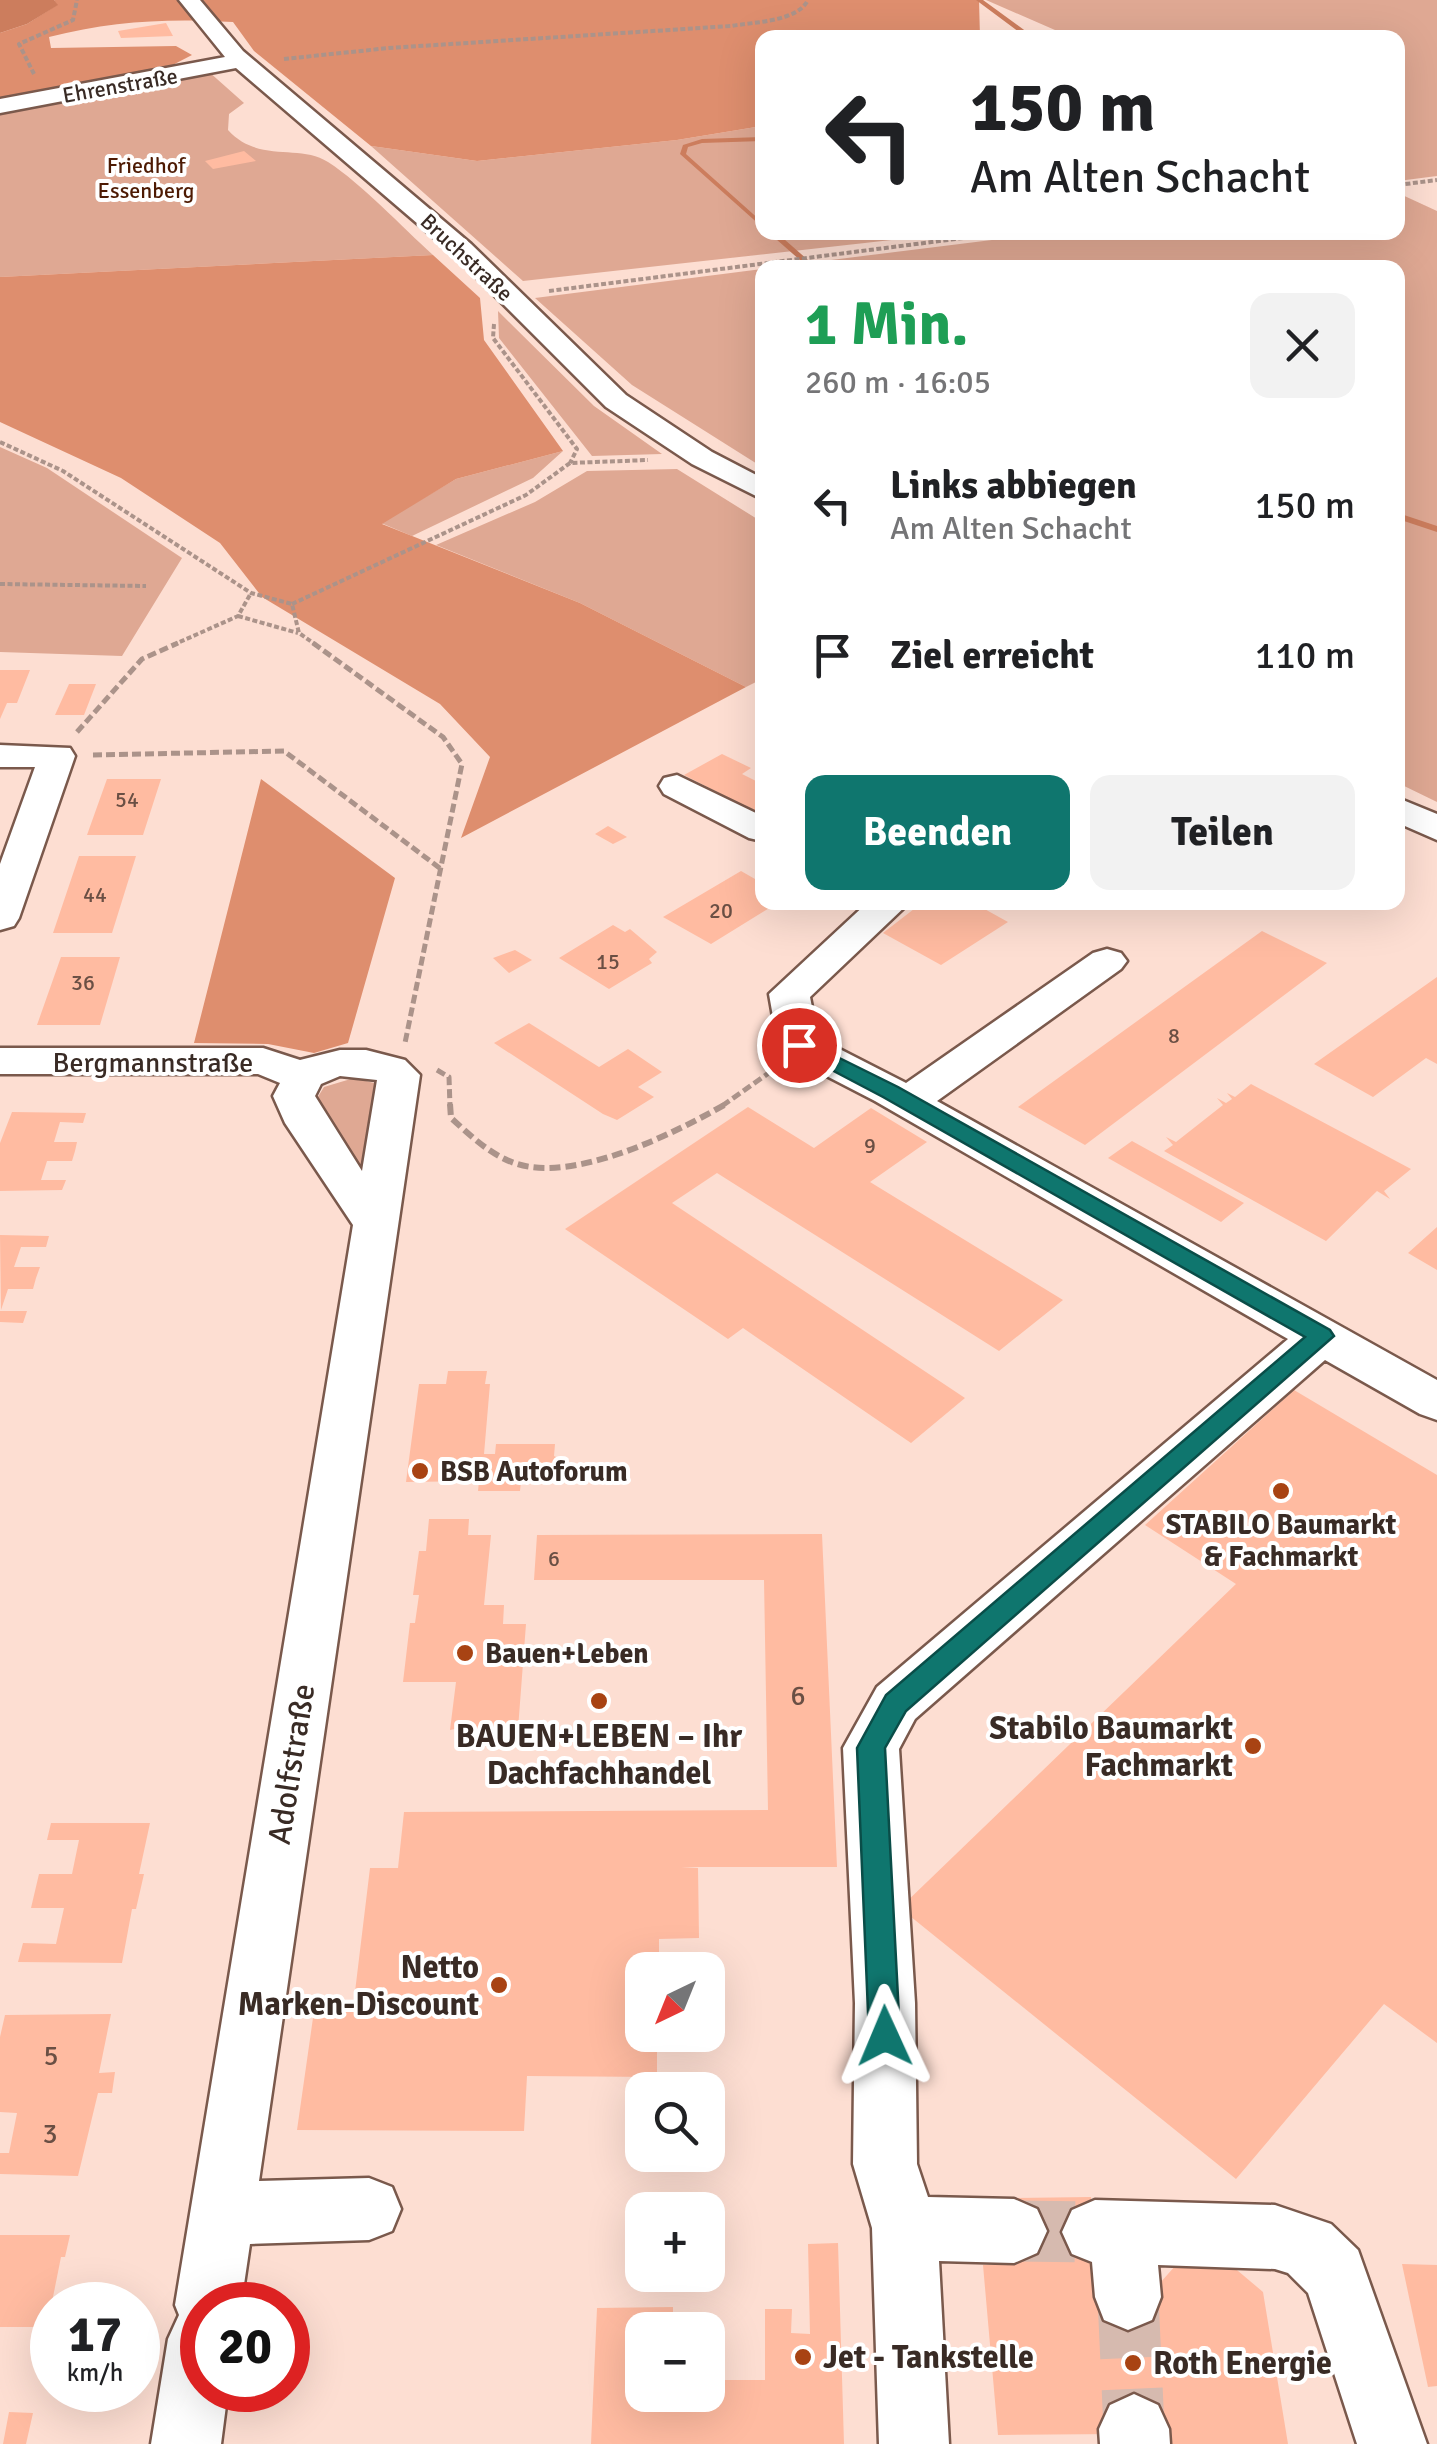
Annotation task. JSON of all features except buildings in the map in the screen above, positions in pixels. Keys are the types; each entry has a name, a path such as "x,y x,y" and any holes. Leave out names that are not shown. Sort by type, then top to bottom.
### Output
{"street":[{"name":"Bruchstraße","path":"190,0 241,62 462,249 501,308 616,401 702,458 755,486"},
{"name":"Ehrenstraße","path":"0,106 241,62"},
{"path":"0,756 57,756 0,918"},
{"path":"677,786 755,826"},
{"path":"1405,813 1437,829"},
{"path":"882,910 790,994 799,1045 908,1102 1437,1402"},
{"path":"908,1102 1107,961"},
{"name":"Bergmannstraße","path":"0,1061 263,1061 304,1076"},
{"path":"375,1223 307,1123 294,1096 304,1076 318,1069 355,1062 395,1062"},
{"name":"Adolfstraße","path":"212,2282 399,1074 395,1062"},
{"path":"914,2444 905,2228 885,2164 884,2004 871,1748 896,1703 1322,1336"},
{"path":"222,2214 369,2209"},
{"path":"905,2228 1014,2231"},
{"path":"1128,2297 1108,2232 1275,2237 1308,2246 1335,2273 1392,2444"},
{"path":"186,2444 191,2412"}],"path":[{"path":"37,81 19,44 74,20 77,0"},
{"path":"241,62 390,48 731,26 787,16 804,8 808,0"},
{"path":"1405,184 1437,180"},
{"path":"790,260 947,240"},
{"path":"0,442 63,471 251,594 292,604 526,494 570,463 577,448 493,338 501,308 755,266"},
{"path":"570,463 661,460"},
{"path":"0,584 146,586"},
{"path":"57,756 142,659 238,616 251,594"},
{"path":"292,604 300,633"},
{"path":"238,616 300,633 443,737 462,764 395,1062 426,1063 449,1078 451,1118 476,1142 520,1165 570,1168 628,1148 749,1093 799,1045"},
{"path":"57,756 284,751 441,869"}],"green space":[{"path":"986,0 1437,0 1437,176 1405,180 1405,30 1055,30"},
{"name":"Friedhof Essenberg","path":"208,71 244,103 229,114 228,130 240,140 253,147 304,154 328,162 433,255 0,277 0,111"},
{"path":"755,127 755,240 891,240 523,281 371,146 477,161 677,140"},
{"path":"1405,196 1437,211 1437,802 1405,786 1405,260 831,260 991,240 1405,240"},
{"path":"755,270 755,463 632,385 535,298"},
{"path":"498,311 594,406 662,454 592,456 499,338"},
{"path":"0,447 47,468 182,558 122,656 0,652"},
{"path":"563,451 533,478 412,536 381,523 456,479"},
{"path":"677,469 755,518 755,682 746,687 580,603 436,545 535,502 587,471"},
{"path":"354,1078 378,1084 368,1180 316,1100 324,1087"}],"shaded area":[{"path":"0,0 54,0 58,5 27,24 0,33"},
{"path":"54,0 979,0 980,30 755,30 755,127 677,140 477,161 371,146 254,51 233,22 140,22 49,37 51,48 176,46 192,55 159,72 0,101 0,33 27,24 57,5"},
{"path":"433,255 480,298 484,340 563,451 456,479 382,524 580,603 746,687 461,838 490,757 440,704 262,597 220,543 121,478 0,422 0,277"},
{"path":"261,779 395,878 348,1043 314,1053 268,1044 194,1043"}],"waterway":[{"path":"979,0 1021,30"},
{"path":"755,139 702,141 685,146 683,154 755,219"},
{"path":"781,240 804,260"},
{"path":"1405,518 1437,529"}],"tunnel":[{"path":"1014,2231 1095,2232"},
{"path":"1128,2297 1134,2429"}],"place":[{"name":"BSB Autoforum","path":"420,1471"},
{"name":"STABILO Baumarkt & Fachmarkt","path":"1281,1491"},
{"name":"Bauen+Leben","path":"465,1653"},
{"name":"BAUEN+LEBEN – Ihr Dachfachhandel","path":"599,1701"},
{"name":"Stabilo Baumarkt Fachmarkt","path":"1253,1746"},
{"name":"Netto Marken-Discount","path":"499,1985"},
{"name":"Jet - Tankstelle","path":"803,2357"},
{"name":"Roth Energie","path":"1133,2363"}],"route":[{"path":"799,1045 890,1092 1322,1336 896,1703 871,1748 885,2036"}]}
